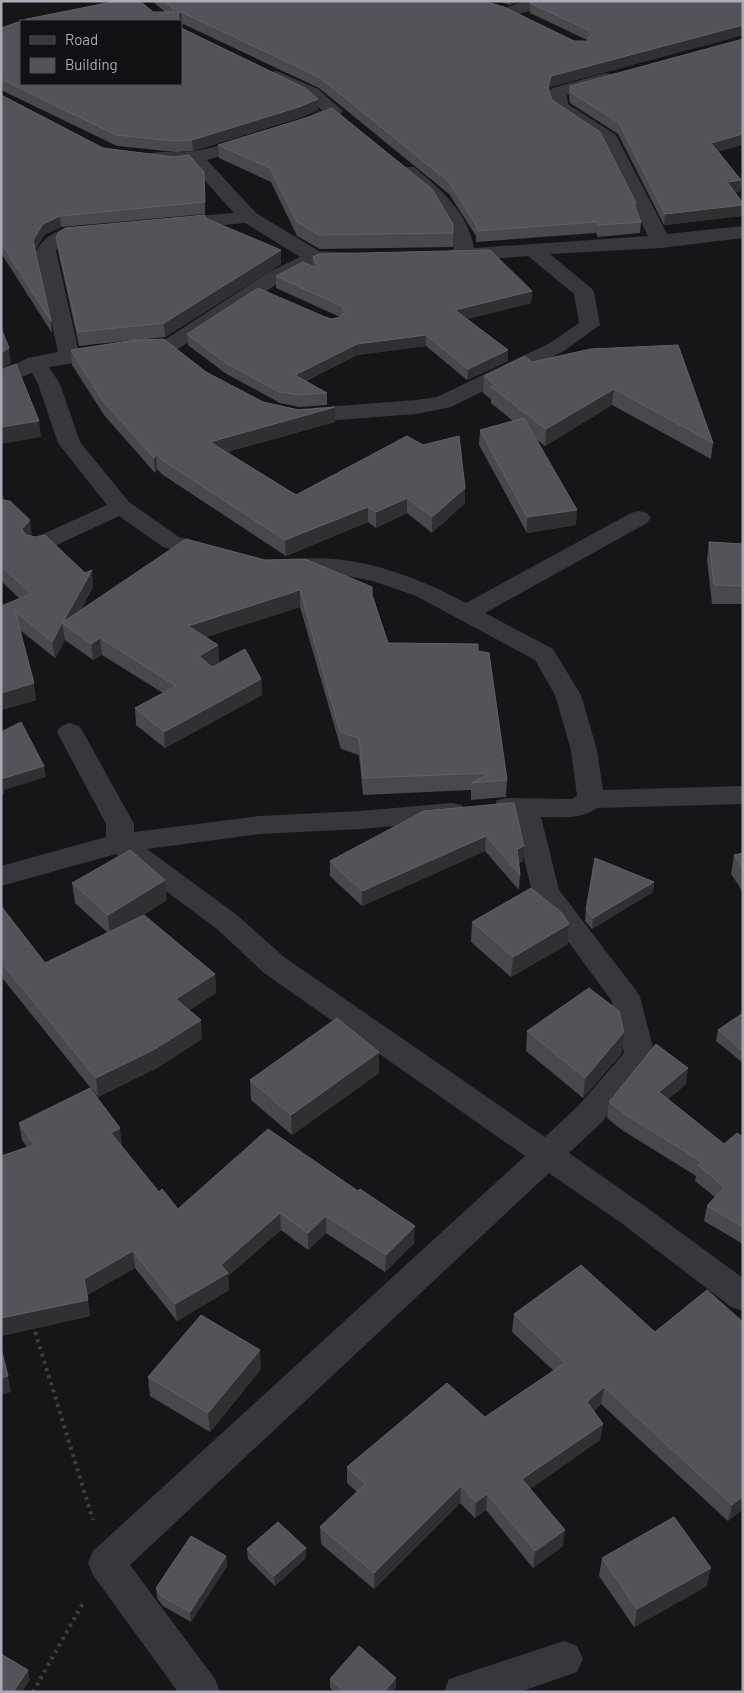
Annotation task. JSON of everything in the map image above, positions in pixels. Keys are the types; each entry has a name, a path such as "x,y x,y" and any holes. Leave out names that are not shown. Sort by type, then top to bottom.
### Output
{"street":[{"path":"510,12 542,1"},
{"path":"491,6 527,20"},
{"path":"258,67 312,93 342,117 288,130"},
{"path":"624,73 558,92 559,106 609,139 661,242"},
{"path":"139,156 174,160 195,158 269,135"},
{"path":"195,158 249,217 315,258"},
{"path":"392,159 441,199 464,237 465,255"},
{"path":"150,226 249,217"},
{"path":"69,356 46,251 49,242 61,235 110,230"},
{"path":"438,255 465,255 661,242 743,232"},
{"path":"281,412 299,416 416,407 443,402 557,347 590,325 584,292 533,250"},
{"path":"1,379 36,363 69,356 136,347 179,351 266,293 276,276 315,258 374,257"},
{"path":"36,363 49,384 68,443 121,507 171,542 240,562"},
{"path":"38,545 121,507"},
{"path":"465,614 639,518"},
{"path":"266,568 330,566 378,575 425,592 544,655 568,695 584,750 592,799"},
{"path":"70,732 120,824 120,843"},
{"path":"1,876 120,843 259,825 360,820 525,806 578,808 592,799 743,795"},
{"path":"201,1692 106,1563 472,1226 545,1153 591,1113 640,1055 625,997 546,892 525,806"},
{"path":"120,843 227,922 274,965 635,1216 743,1297"},
{"path":"463,1692 564,1659"}],"path":[{"path":"32,1320 106,1563 33,1692"}],"building":[{"path":"117,1 140,1 153,12 174,12 174,9 164,1 483,1 504,7 574,41 587,41 591,34 588,30 530,3 535,1 743,1 743,25 551,76 548,88 552,100 600,132 636,203 633,202 641,222 599,225 597,222 477,231 476,225 449,182 319,77 181,12 178,13 179,20 24,20"},
{"path":"20,21 20,85 182,85 182,28 305,88 318,99 299,107 192,140 174,141 116,135 1,79 1,28"},
{"path":"743,39 743,134 711,143 741,180 727,182 743,205 665,214 619,123 570,92 570,86"},
{"path":"1,95 103,148 174,157 189,155 204,172 205,202 60,216 43,224 33,240 51,321 1,243"},
{"path":"332,108 432,189 453,224 453,233 319,235 297,222 270,168 218,145"},
{"path":"205,215 205,218 281,250 164,323 78,332 56,237 58,233 65,228"},
{"path":"490,250 532,291 455,310 508,350 468,369 426,335 357,344 295,375 327,393 299,395 279,392 224,362 187,334 258,288 325,317 332,319 340,317 345,312 341,306 276,276 303,262 319,269 313,257 319,254"},
{"path":"1,328 9,348 1,353"},
{"path":"164,339 206,372 263,402 299,410 335,407 210,442 296,495 407,436 423,445 459,436 465,488 432,517 407,498 376,512 368,507 285,540 162,460 156,454 154,458 102,400 71,350 135,340"},
{"path":"678,345 713,443 614,389 546,429 491,387 495,385 484,376 525,356 532,362 591,349"},
{"path":"16,364 39,421 1,427 1,370"},
{"path":"524,418 577,510 527,517 480,430"},
{"path":"1,500 10,501 30,520 22,529 26,535 35,537 45,535 85,573 92,570 63,622 186,539 265,560 305,559 372,587 372,595 388,643 478,644 478,651 489,653 507,780 472,783 490,773 363,778 359,738 340,732 300,590 188,626 218,645 199,656 212,667 245,649 261,679 164,732 135,708 176,686 100,638 91,644 62,623 52,642 15,611 34,683 1,693 1,606 31,594 1,566"},
{"path":"709,542 743,544 743,586 714,585"},
{"path":"21,722 44,766 1,779 1,732"},
{"path":"514,803 524,846 517,849 520,875 486,836 362,891 330,861 424,811"},
{"path":"130,850 165,880 108,915 72,883"},
{"path":"743,853 743,868 734,855"},
{"path":"595,858 654,882 593,918 586,910"},
{"path":"531,888 562,913 569,924 513,957 472,922"},
{"path":"1,906 45,963 144,915 215,974 176,999 201,1020 155,1049 96,1078 1,962"},
{"path":"589,988 619,1011 624,1032 585,1078 527,1031"},
{"path":"743,1013 743,1051 718,1030"},
{"path":"337,1018 379,1052 291,1115 250,1080"},
{"path":"656,1044 688,1068 659,1092 724,1144 737,1133 743,1137 743,1227 707,1206 724,1187 698,1165 702,1162 624,1114 609,1102"},
{"path":"90,1088 120,1128 111,1133 159,1192 162,1189 178,1209 268,1129 358,1191 360,1189 415,1226 386,1255 326,1216 308,1233 280,1213 221,1265 228,1273 175,1304 133,1251 84,1279 88,1300 1,1318 1,1156 34,1145 19,1123"},
{"path":"581,1265 655,1332 707,1290 743,1322 743,1496 732,1505 604,1387 587,1402 603,1424 522,1479 565,1530 535,1551 487,1494 476,1502 461,1486 374,1573 320,1527 365,1484 347,1467 447,1383 485,1417 565,1363 514,1314"},
{"path":"201,1315 260,1350 208,1413 148,1377"},
{"path":"1,1348 8,1376 1,1378"},
{"path":"674,1517 711,1568 637,1609 602,1558"},
{"path":"278,1522 306,1548 274,1576 247,1549"},
{"path":"191,1536 226,1556 190,1612 161,1596 156,1588"},
{"path":"359,1646 396,1678 384,1692 345,1692 330,1679"},
{"path":"1,1654 28,1670 13,1692 1,1692"}]}
